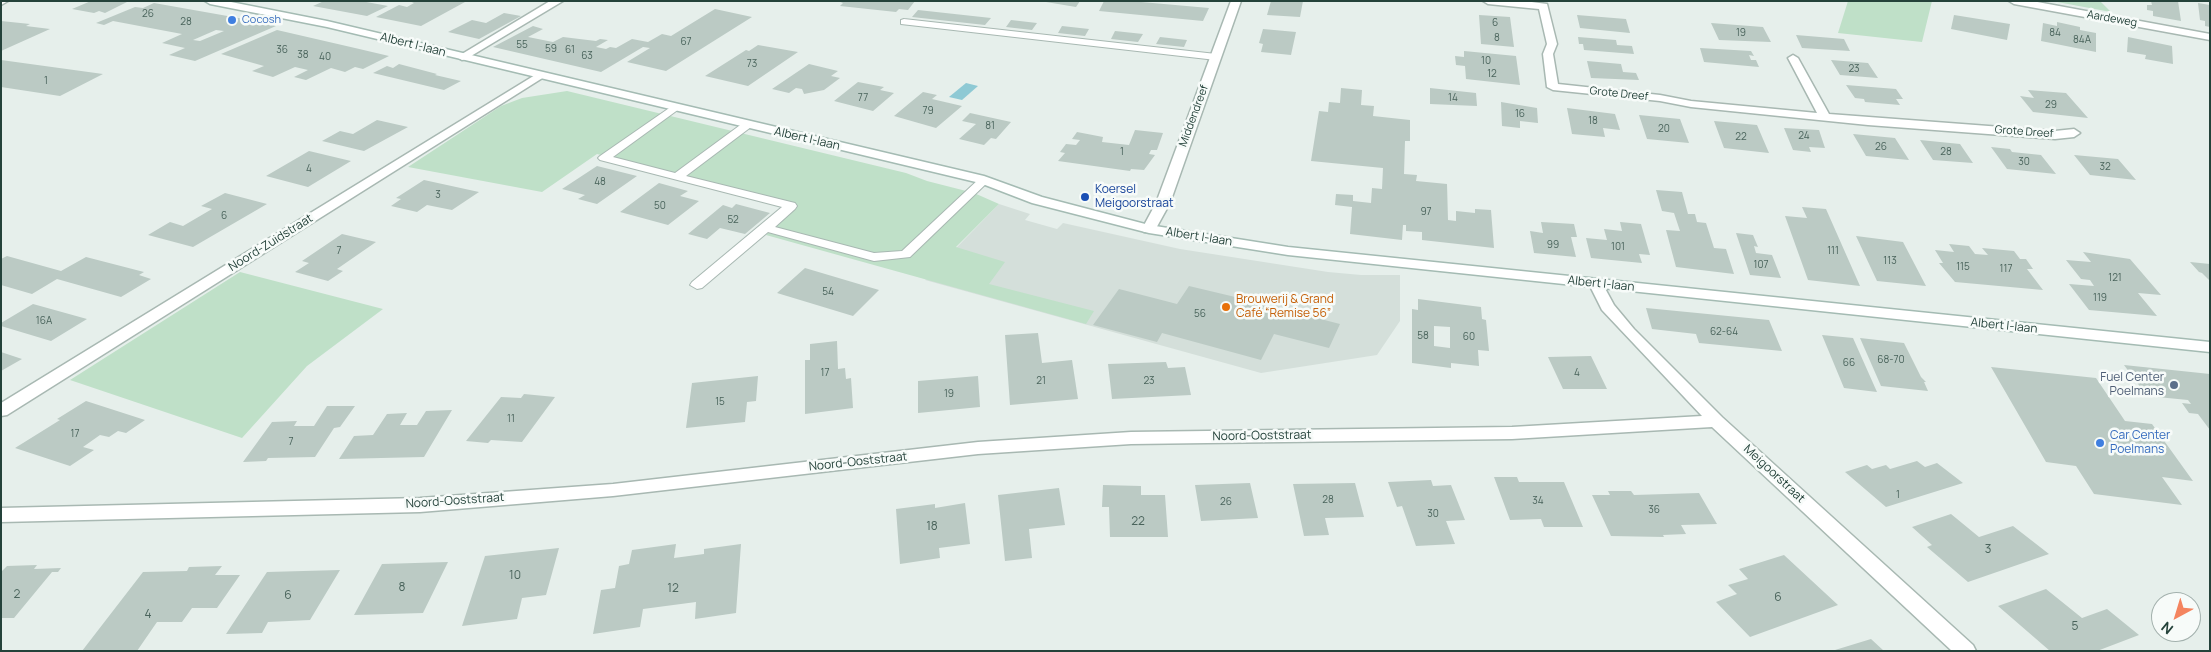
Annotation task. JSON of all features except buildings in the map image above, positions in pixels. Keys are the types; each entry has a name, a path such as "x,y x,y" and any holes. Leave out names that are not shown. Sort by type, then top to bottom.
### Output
{"street":[{"name":"Albert I-laan","path":"210,1 327,24 984,180 1037,200 1150,229 1288,251 2210,347"},
{"path":"462,56 558,1"},
{"name":"Middendreef","path":"1150,229 1163,203 1236,1"},
{"name":"Grote Dreef","path":"1488,1 1543,6 1552,44 1548,54 1553,87 1660,98 1691,104 1868,121 2055,135 2074,134"},
{"name":"Aardeweg","path":"2014,1 2210,37"},
{"path":"1793,58 1824,116"},
{"name":"Noord-Zuidstraat","path":"1,411 540,75"},
{"name":"Meigoorstraat","path":"1596,284 1607,307 1716,421 1966,651"},
{"name":"Noord-Ooststraat","path":"1,514 420,505 613,490 978,448 1131,438 1512,433 1716,421"}],"lane":[{"path":"904,22 1216,57"},
{"path":"675,107 604,158 791,206 697,285"},
{"path":"677,177 747,125"},
{"path":"766,228 874,257 906,254 919,244 984,180"}],"shaded area":[{"path":"999,204 1030,214 1025,220 1057,229 1063,223 1180,249 1328,272 1361,275 1400,275 1400,321 1377,355 1261,373 925,280"}],"green space":[{"path":"1848,1 1932,1 1922,42 1838,33"},
{"path":"2052,1 2100,1 2111,12"},
{"path":"567,91 906,173 927,181 974,193 999,204 956,247 1005,262 989,284 1094,311 1086,324 766,235 796,206 597,154 542,192 408,167 501,106 522,98"},
{"path":"240,272 383,309 307,366 242,438 70,380"}],"water":[{"path":"966,83 978,86 962,100 949,97"}],"place":[{"name":"Cocosh","path":"232,20"},
{"name":"Koersel Meigoorstraat","path":"1085,197"},
{"name":"Brouwerij & Grand Café “Remise 56”","path":"1226,307"},
{"name":"Fuel Center Poelmans","path":"2174,385"},
{"name":"Car Center Poelmans","path":"2100,443"}]}
